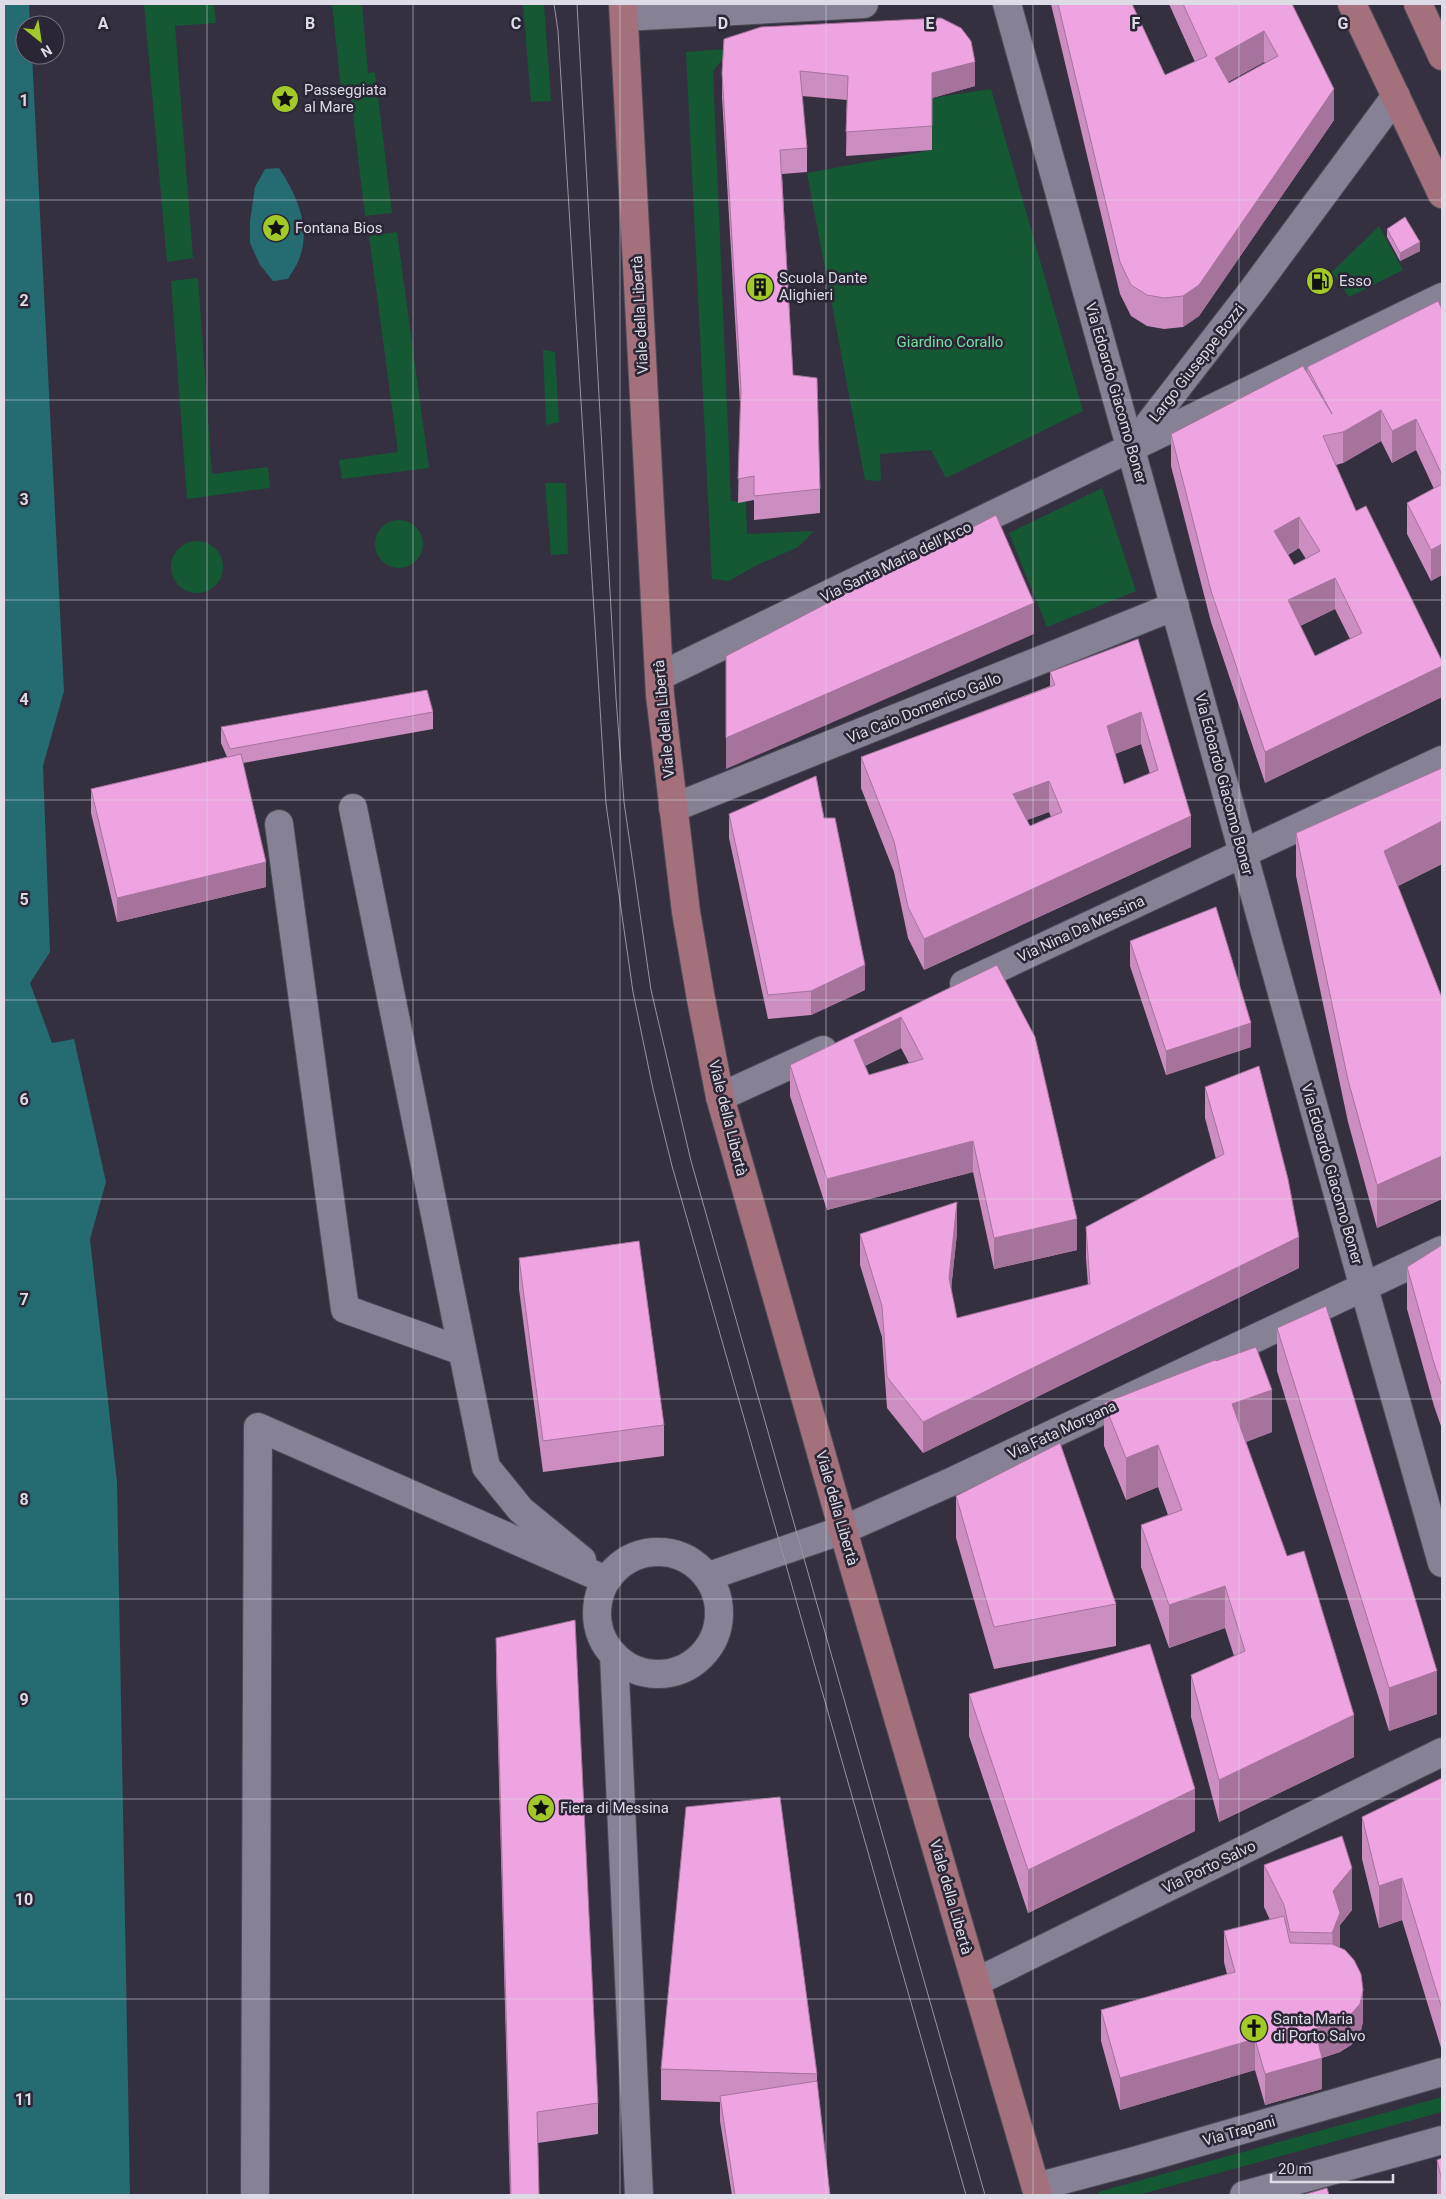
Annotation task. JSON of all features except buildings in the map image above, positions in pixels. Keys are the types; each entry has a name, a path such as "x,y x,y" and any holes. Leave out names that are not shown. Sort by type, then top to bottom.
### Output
{"main road":[{"path":"1352,4 1442,194"},
{"path":"1418,4 1440,42"},
{"name":"Viale della Libertà","path":"624,10 660,676 673,808 686,912 720,1098 843,1530 1037,2191"}],"street":[{"path":"624,10 864,4"},
{"name":"Via Edoardo Giacomo Boner","path":"1007,4 1442,1563"},
{"name":"Largo Giuseppe Bozzi","path":"1131,448 1252,291 1396,96"},
{"name":"Largo Giuseppe Bozzi","path":"1131,448 1442,297"},
{"name":"Via Santa Maria dell'Arco","path":"660,676 1131,448"},
{"name":"Via Caio Domenico Gallo","path":"673,808 1174,606"},
{"name":"Via Nina Da Messina","path":"944,993 1442,760"},
{"path":"353,808 486,1467 521,1510 606,1580"},
{"path":"278,824 345,1309 462,1351"},
{"path":"720,1098 845,1040"},
{"name":"Via Fata Morgana","path":"709,1576 843,1530 1442,1250"},
{"path":"255,2195 258,1427 606,1580"},
{"path":"656,1551 676,1554 694,1562 709,1576 718,1595 720,1615 716,1635 705,1653 690,1666 670,1673 650,1674 630,1668 614,1656 602,1639 597,1619 598,1599 606,1580 619,1565 636,1555 656,1551"},
{"path":"614,1656 639,2195"},
{"name":"Via Porto Salvo","path":"976,1982 1442,1752"},
{"name":"Via Trapani","path":"1037,2191 1442,2072"},
{"path":"1244,2195 1442,2140"}],"green space":[{"path":"144,4 214,4 216,23 175,26 193,258 167,262"},
{"path":"332,4 362,4 368,73 375,72 392,213 365,216 350,89 341,89"},
{"path":"523,4 544,4 551,101 531,102"},
{"path":"739,48 725,56 713,71 731,501 746,502 747,534 814,531 798,547 755,566 729,581 712,579 686,52"},
{"name":"Giardino Corallo","path":"991,89 1083,411 946,478 931,450 880,454 881,481 865,480 807,173 932,150 932,98"},
{"path":"1379,226 1403,270 1349,297 1332,272"},
{"path":"397,232 429,468 342,479 339,460 398,452 369,236"},
{"path":"198,278 212,474 268,467 270,488 187,499 171,281"},
{"path":"543,350 555,352 559,422 546,425"},
{"path":"545,483 566,483 568,554 551,555"},
{"path":"1102,488 1136,591 1047,627 1009,533"},
{"path":"394,520 404,520 413,524 419,530 422,535 422,553 413,564 404,568 394,568 385,564 379,558 375,549 375,539 379,530 385,524"},
{"path":"192,541 202,541 211,545 219,553 223,567 219,581 211,589 202,593 192,593 183,589 175,581 171,572 171,562 175,553 183,545"},
{"path":"1442,2097 1442,2112 1138,2195 1099,2195 1098,2192"}],"shaded area":[{"path":"4,4 29,4 30,15 15,15 15,65 33,65 64,691 43,766 50,952 30,983 52,1043 74,1039 106,1182 90,1239 117,1482 130,2195 4,2195"},
{"name":"Fontana Bios","path":"279,168 296,200 303,223 304,235 303,247 298,262 288,279 273,281 260,265 250,243 250,221 255,187 265,169"}],"tram line":[{"path":"554,4 558,31 606,804 633,992 653,1089 672,1166 966,2195"},
{"path":"577,4 616,698 624,802 651,990 691,1161 985,2195"}],"place":[{"name":"Passeggiata al Mare","path":"285,99"},
{"name":"Fontana Bios","path":"276,228"},
{"name":"Esso","path":"1320,281"},
{"name":"Scuola Dante Alighieri","path":"760,287"},
{"name":"Fiera di Messina","path":"541,1808"},
{"name":"Santa Maria di Porto Salvo","path":"1254,2028"}]}
